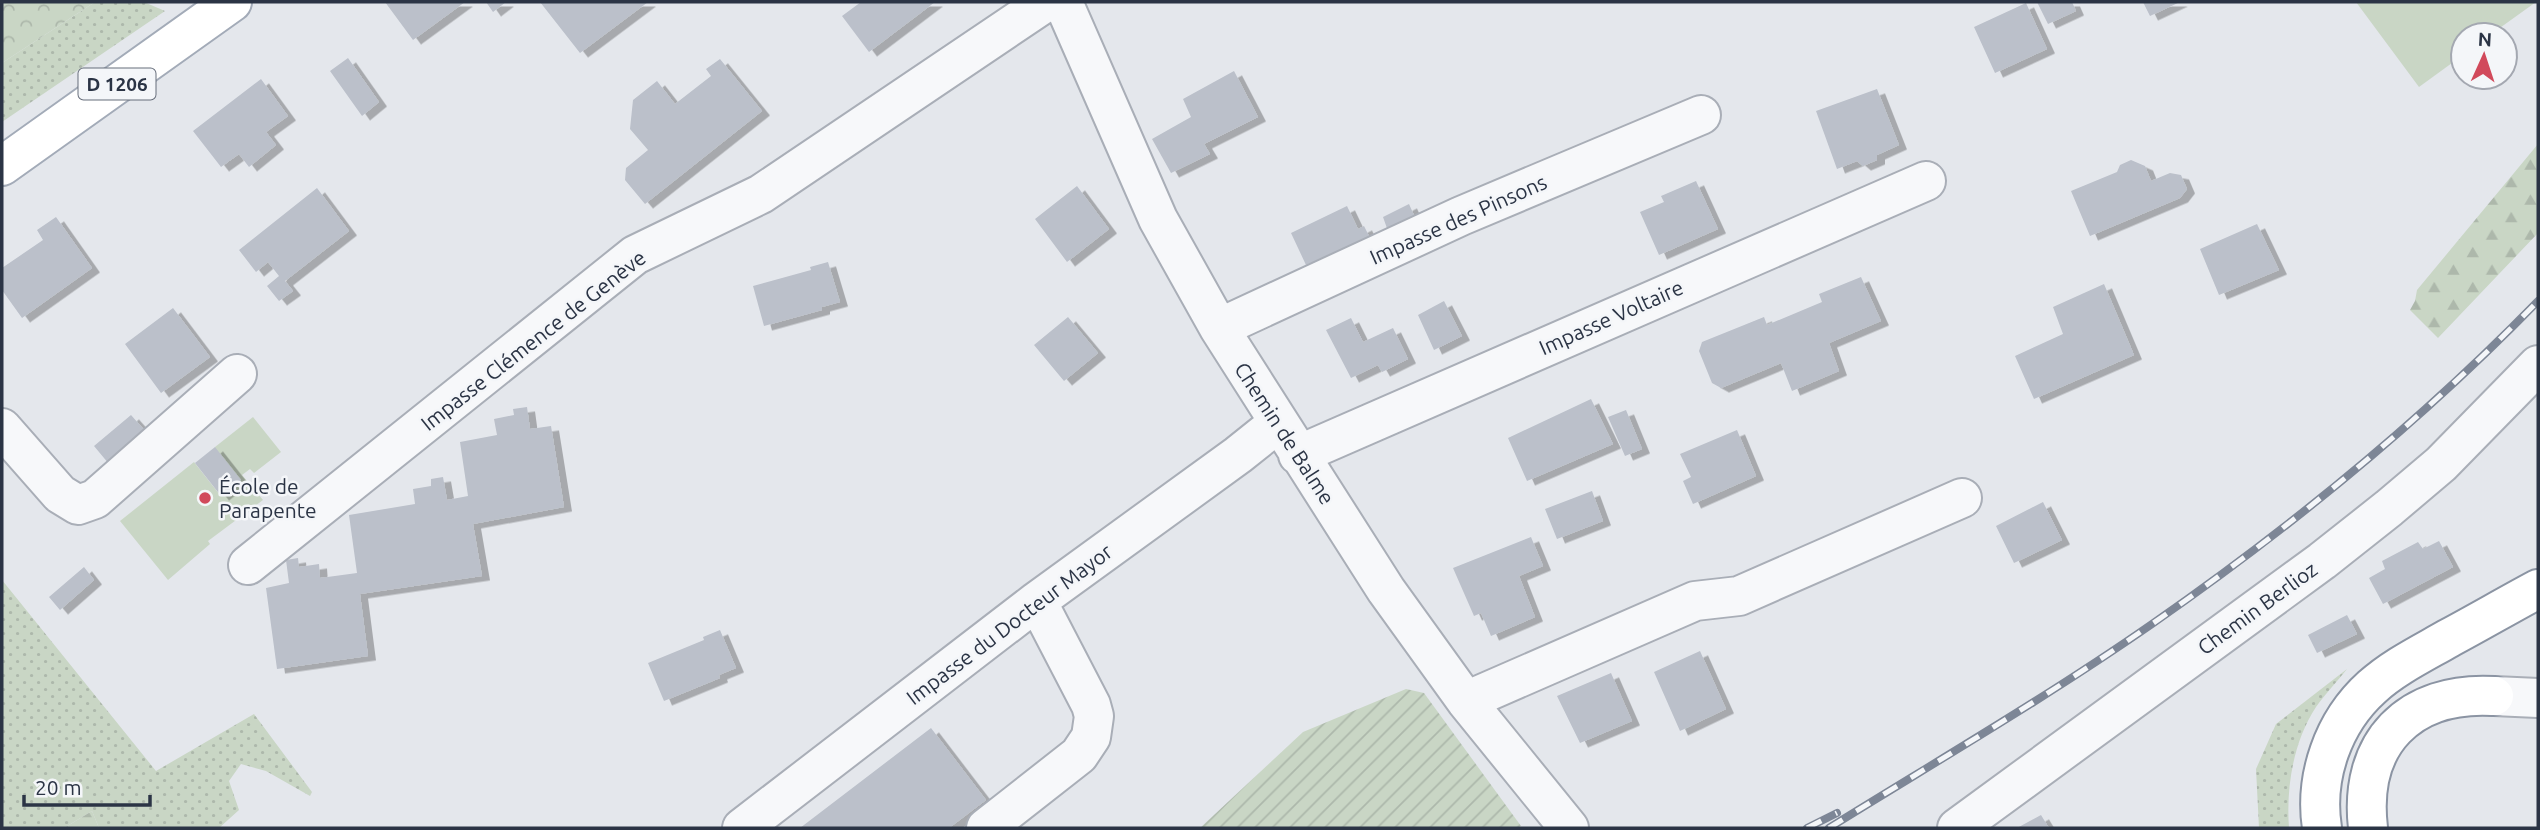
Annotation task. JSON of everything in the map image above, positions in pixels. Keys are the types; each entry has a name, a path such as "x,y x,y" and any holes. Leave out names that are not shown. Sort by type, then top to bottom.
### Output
{"main road":[{"name":"D 1206","path":"2,166 232,2"},
{"path":"2322,828 2321,787 2328,755 2341,724 2361,698 2372,686 2405,664 2538,589"},
{"path":"2368,828 2367,796 2372,768 2379,751 2398,725 2410,714 2442,700 2460,696 2494,696"}],"street":[{"name":"Impasse Clémence de Genève","path":"248,565 635,256 761,194 1046,2"},
{"name":"Chemin de Balme","path":"1063,2 1158,219 1219,328 1387,590 1466,701 1569,828"},
{"name":"Impasse des Pinsons","path":"1219,328 1461,215 1701,115"},
{"name":"Impasse Voltaire","path":"1298,455 1926,181"},
{"name":"Chemin Berlioz","path":"1956,828 2351,539 2441,464 2538,365"},
{"path":"2,428 60,494 78,505 95,499 237,374"},
{"name":"Impasse du Docteur Mayor","path":"742,828 1037,601 1278,423"},
{"path":"1466,701 1695,601 1739,596 1962,498"},
{"path":"986,828 1079,755 1094,727 1091,705 1037,601"},
{"path":"2494,696 2538,698"}],"green space":[{"path":"2,2 95,2 2,63"},
{"path":"95,2 144,2 165,11 2,122 2,63"},
{"path":"2356,2 2536,2 2510,21 2449,21 2449,65 2419,87"},
{"path":"2538,144 2538,233 2438,338 2410,310 2417,290"},
{"name":"École de Parapente","path":"253,417 281,452 254,473 250,469 242,475 263,500 208,541 210,544 168,580 120,521 194,462 220,495 215,447"},
{"path":"2,580 156,771 254,714 312,792 310,796 266,771 241,764 229,781 239,810 219,828 99,828 92,811 64,828 2,828"},
{"path":"2347,669 2316,707 2302,735 2290,781 2289,828 2259,828 2256,769 2276,724"},
{"path":"1406,689 1424,693 1521,826 1200,828 1303,732"},
{"path":"92,811 99,828 64,828"}],"building":[{"path":"385,2 465,2 413,40"},
{"path":"486,2 506,2 493,12"},
{"path":"540,2 648,2 580,53"},
{"path":"861,2 935,2 869,52 842,16"},
{"path":"2037,2 2072,2 2076,11 2048,24"},
{"path":"2143,2 2180,2 2150,16"},
{"path":"2026,3 2047,49 1995,73 1974,27"},
{"path":"348,58 379,102 362,116 330,71"},
{"path":"720,59 762,111 645,204 625,180 626,168 648,150 630,129 633,100 657,81 675,104 711,76 706,69"},
{"path":"1234,71 1258,117 1204,144 1210,154 1171,173 1152,139 1191,117 1183,99"},
{"path":"261,79 288,116 266,132 276,145 249,167 239,154 221,167 193,131"},
{"path":"1877,89 1899,145 1877,155 1877,160 1863,166 1857,161 1837,169 1816,111"},
{"path":"2131,160 2145,166 2151,181 2170,173 2181,175 2187,189 2180,198 2090,236 2071,191 2117,172 2120,165"},
{"path":"1696,181 1718,229 1659,255 1640,212 1664,202 1661,196"},
{"path":"1077,186 1109,229 1067,262 1035,219"},
{"path":"317,188 349,231 285,281 293,291 279,301 267,286 279,276 268,262 256,272 239,250"},
{"path":"1409,204 1417,222 1389,234 1383,217"},
{"path":"1347,206 1358,229 1364,226 1372,242 1331,261 1328,255 1306,265 1291,233"},
{"path":"56,217 92,268 22,318 2,290 2,268 43,240 37,230"},
{"path":"2257,224 2279,270 2219,295 2200,249"},
{"path":"828,262 840,302 822,307 822,310 764,326 753,286 811,270 810,267"},
{"path":"1861,277 1881,321 1829,343 1839,371 1792,391 1781,363 1721,388 1712,383 1699,351 1702,342 1764,317 1767,325 1822,302 1819,294"},
{"path":"2104,284 2134,355 2034,399 2015,356 2063,334 2053,307"},
{"path":"1444,301 1462,336 1434,350 1418,315"},
{"path":"173,308 210,357 161,393 125,344"},
{"path":"1068,317 1098,353 1064,381 1034,345"},
{"path":"1351,318 1363,342 1393,328 1408,359 1382,372 1378,365 1351,378 1326,330"},
{"path":"1591,399 1613,444 1527,481 1508,438"},
{"path":"527,407 530,429 551,426 564,507 473,524 482,576 360,594 368,656 277,669 266,588 289,583 286,560 298,558 299,567 319,564 320,578 357,573 349,515 415,504 413,489 431,486 431,479 443,477 447,500 468,496 460,442 497,435 494,419 514,415 513,409"},
{"path":"1626,410 1642,449 1625,456 1608,417"},
{"path":"131,415 146,432 109,464 94,446"},
{"path":"1737,430 1756,476 1693,504 1683,481 1691,477 1680,454"},
{"path":"215,447 241,480 221,496 195,463"},
{"path":"1592,491 1603,521 1557,539 1545,509"},
{"path":"2043,502 2062,540 2014,563 1996,526"},
{"path":"1531,537 1543,566 1519,576 1535,617 1491,636 1481,613 1474,616 1453,568"},
{"path":"2439,541 2453,567 2383,604 2369,578 2385,569 2382,561 2418,542 2423,549"},
{"path":"84,567 94,580 60,610 49,597"},
{"path":"2347,615 2357,634 2317,653 2308,635"},
{"path":"720,630 736,668 719,675 720,678 664,701 648,663 704,640 703,637"},
{"path":"1700,651 1726,709 1680,731 1654,672"},
{"path":"1611,673 1632,721 1580,743 1557,696"},
{"path":"931,728 986,800 949,828 800,828"},
{"path":"2041,815 2049,828 2017,828"}],"railway":[{"path":"1829,828 2072,677 2152,624 2254,550 2401,431 2538,301"},
{"path":"1807,828 1837,813"}],"place":[{"name":"École de Parapente","path":"205,498"}]}
